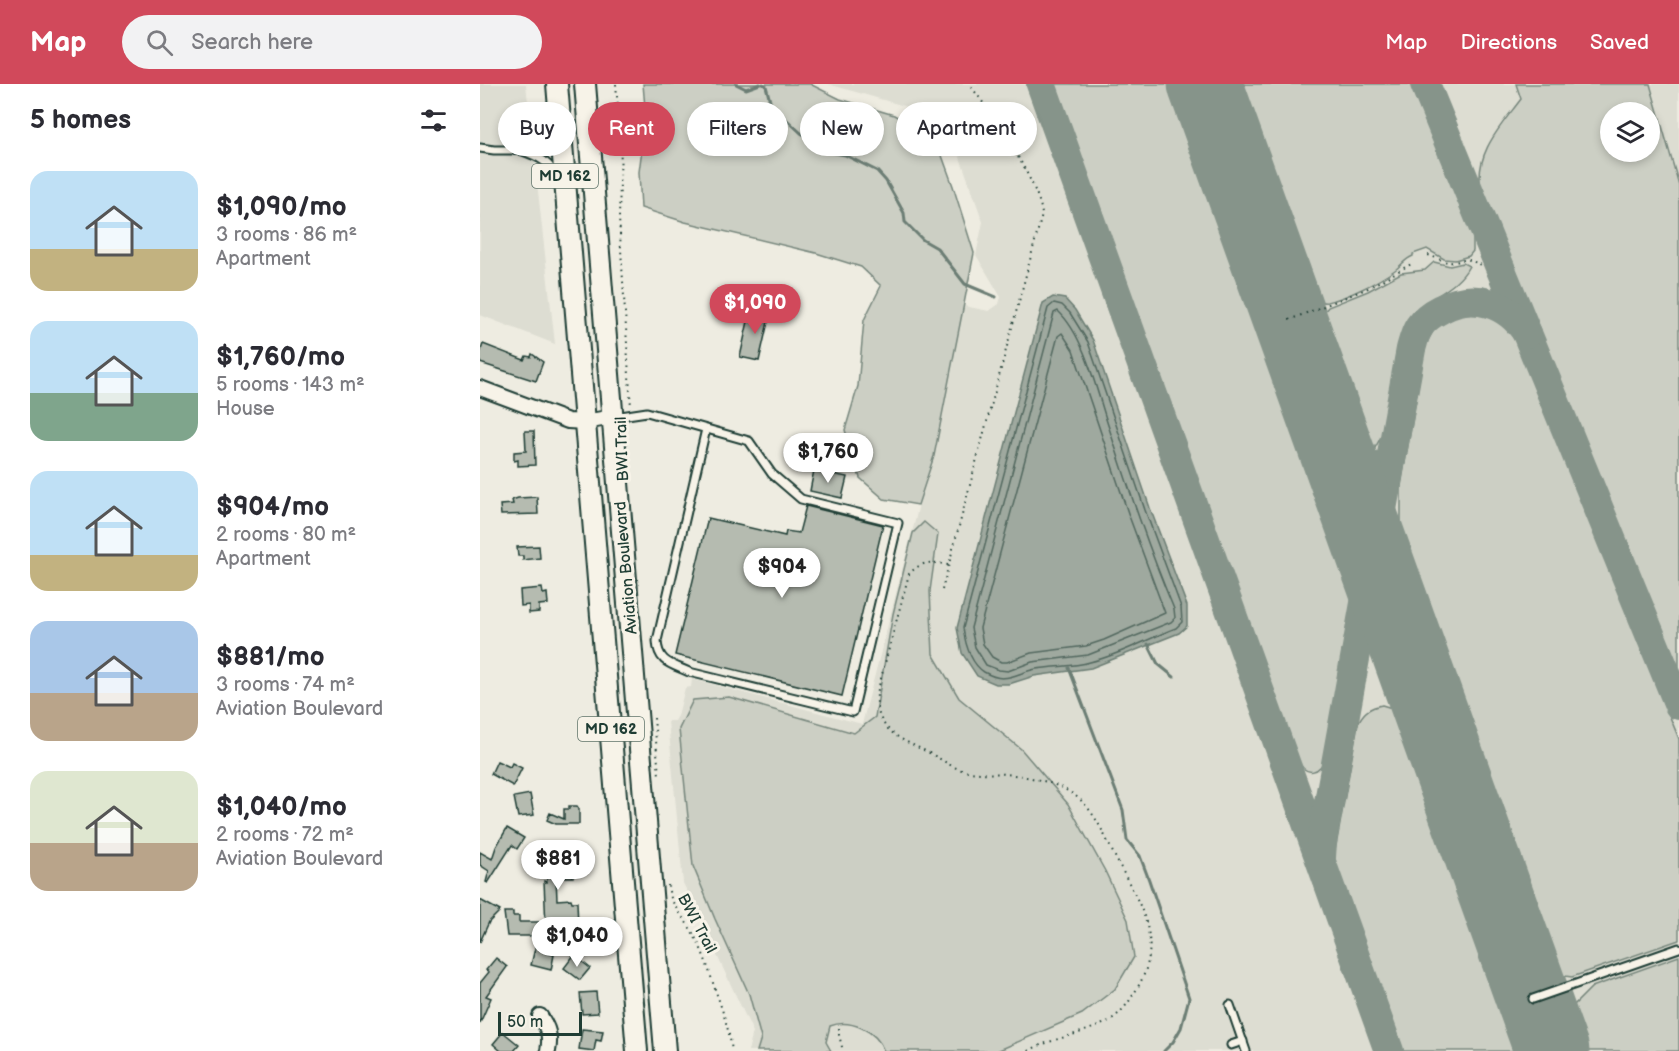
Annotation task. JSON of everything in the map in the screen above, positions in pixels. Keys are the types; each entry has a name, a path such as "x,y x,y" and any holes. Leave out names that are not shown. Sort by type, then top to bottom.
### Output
{"main road":[{"name":"Aviation Boulevard","path":"557,84 637,1051"},
{"name":"Aviation Boulevard","path":"585,84 622,416 665,1051"}],"street":[{"path":"480,388 568,421 585,422 622,416"},
{"path":"540,1016 547,1027 550,1039 548,1051"}],"lane":[{"path":"550,84 550,102"},
{"path":"480,148 498,150"},
{"path":"536,156 550,166 556,178 557,189"},
{"path":"560,221 573,267"},
{"path":"622,416 647,412 750,441 772,474 801,499 898,523 853,712 689,672 662,658 658,651 657,641 706,429"},
{"path":"1533,999 1679,948"},
{"path":"1230,1005 1246,1051"},
{"path":"1231,1045 1243,1041"}],"path":[{"name":"BWI Trail","path":"616,84 621,144 620,218 632,396 622,416"},
{"path":"942,590 1042,215 1039,197 1014,151 986,105 969,84"},
{"path":"1428,255 1448,263 1467,259 1484,266"},
{"path":"1289,320 1366,289 1413,263"},
{"path":"948,564 928,562 917,565 909,574 877,693 876,702 880,719 896,736 954,767 977,773 1006,774 1042,781 1063,788 1079,798 1097,822 1142,909 1149,933 1150,955 1143,977 1130,1000 1116,1017 1092,1029 1061,1037 1028,1051"},
{"path":"653,713 659,780"},
{"name":"BWI Trail","path":"668,884 669,896 675,908 694,934 702,951 727,1024 732,1051"},
{"path":"839,1028 843,1051"}],"shaded area":[{"path":"480,84 526,84 528,102 498,102 498,156 534,156 555,344 480,315"},
{"path":"643,84 810,84 850,102 800,102 800,156 884,156 884,112 896,116 896,156 942,156 974,253 934,456 918,505 884,499 860,478 845,430 858,386 864,320 881,286 861,267 816,253 685,222 641,208 639,172 641,156 675,156 675,102 645,102"},
{"path":"828,84 1679,84 1679,1051 748,1051 753,1032 683,883 668,721 675,721 678,716 685,688 691,687 692,679 862,724 916,517 964,306 989,311 999,304 1001,297 976,255 983,222 960,156 1037,156 1037,102 896,104"},
{"path":"1054,84 1177,84 1354,579 1354,594 1326,756 1317,770 1304,769 1297,759"},
{"path":"1232,84 1414,84 1473,237 1473,251 1469,256 1455,260 1444,259 1427,249 1413,254 1388,275 1353,293 1327,302 1309,298"},
{"path":"1516,84 1650,84 1655,102 1600,102 1600,162 1660,162 1660,119 1679,185 1679,672 1481,190 1481,164 1498,130 1521,99"},
{"path":"1434,262 1450,266 1463,263 1469,266 1457,282 1418,310 1404,329 1396,358 1382,435 1375,448 1367,448 1358,441 1316,322 1328,307 1368,291 1401,273 1425,270"},
{"path":"1471,312 1497,320 1516,341 1679,739 1679,940 1572,977 1550,974 1413,585 1401,529 1401,486 1425,346 1435,328 1449,318"},
{"path":"924,522 938,534 930,591 933,654 959,698 1021,749 1068,804 1105,871 1128,920 1134,957 1115,989 1082,1014 997,1051 884,1051 869,1032 854,1025 838,1024 830,1026 826,1042 831,1051 757,1051 761,1038 749,994 693,866 679,729 693,700 729,697 854,733 875,717 893,614 913,533"},
{"path":"1382,705 1395,709 1406,718 1524,1051 1402,1051 1334,857 1358,724 1367,711"},
{"path":"1679,956 1679,1051 1578,1051 1565,1014 1592,987"}],"water":[{"path":"1053,297 1065,299 1075,310 1093,340 1150,508 1187,606 1187,626 1179,633 1091,668 1034,676 1009,684 996,684 977,676 962,653 957,628 1043,303"}],"building":[{"path":"751,308 770,313 759,361 740,357"},
{"path":"483,344 524,360 526,356 531,357 532,354 543,362 536,381 480,363"},
{"path":"525,431 534,431 535,465 518,466 518,460 514,461 514,452 526,451"},
{"path":"814,470 847,477 842,498 810,491"},
{"path":"537,497 538,514 501,515 500,505 513,504 512,500 518,498"},
{"path":"806,506 883,525 842,696 675,655 708,518 785,536 786,531 799,533"},
{"path":"539,546 540,558 523,560 523,556 518,556 517,547"},
{"path":"542,588 543,594 547,593 548,604 539,605 539,612 529,613 529,605 521,606 520,590"},
{"path":"497,761 510,767 512,763 522,768 513,786 491,774"},
{"path":"530,794 534,815 518,817 514,797"},
{"path":"569,806 577,806 579,809 579,824 556,824 547,820 550,813 564,819 564,809 569,809"},
{"path":"507,828 524,838 517,849 512,845 488,883 486,882 489,871 480,865 480,852 492,859"},
{"path":"553,846 554,856 572,856 573,877 556,877 557,900 571,899 572,902 577,902 578,925 546,927 544,881 547,882 548,860 542,861 541,847"},
{"path":"480,900 500,911 489,922 480,942"},
{"path":"504,912 513,912 513,916 519,916 519,922 540,922 535,936 507,936"},
{"path":"536,944 546,947 544,952 554,955 551,970 531,965"},
{"path":"574,955 590,968 580,980 564,968"},
{"path":"496,958 507,967 486,996 491,998 480,1023 480,983 489,972 486,970"},
{"path":"596,992 598,1013 582,1014 580,993"},
{"path":"582,1029 603,1031 601,1041 596,1040 594,1051 579,1049"},
{"path":"503,1032 519,1045 514,1051 501,1051 493,1044"}],"waterway":[{"path":"736,84 746,89 760,84"},
{"path":"763,84 766,86 771,105 801,133 830,152 845,155 877,171 886,181 904,213 905,222 923,240 937,248 965,284 996,297"},
{"path":"1148,644 1158,664 1174,677"},
{"path":"1069,668 1123,810 1127,840 1140,856 1189,998 1181,1028 1173,1042 1164,1051"}],"taxiway":[{"path":"1041,84 1389,1051"},
{"path":"1425,84 1679,705"},
{"path":"1321,857 1322,841 1415,335 1421,324 1432,314 1465,301 1489,303 1500,307 1510,314 1527,333"}],"runway":[{"path":"1205,84 1552,1051"}]}
